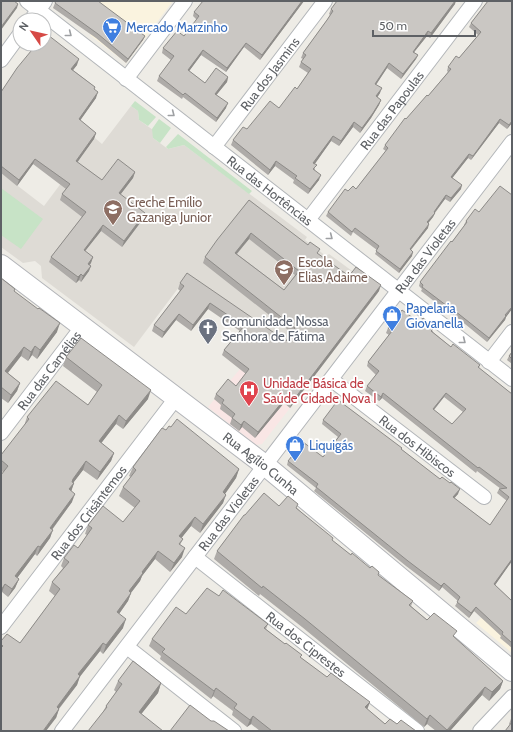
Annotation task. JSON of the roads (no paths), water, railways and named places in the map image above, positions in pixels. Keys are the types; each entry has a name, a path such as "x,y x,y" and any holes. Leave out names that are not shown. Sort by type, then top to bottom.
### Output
{"main road":[{"name":"Rua Agílio Cunha","path":"1,265 266,466 512,671"}],"street":[{"name":"Rua das Hortências","path":"27,1 512,379"},
{"path":"126,78 185,1"},
{"name":"Rua dos Jasmins","path":"214,147 325,1"},
{"name":"Rua das Papoulas","path":"308,220 475,1"},
{"path":"1,60 12,45"},
{"name":"Rua das Violetas","path":"62,731 332,380 512,142"},
{"name":"Rua das Camélias","path":"1,433 82,327"},
{"path":"489,362 512,332"},
{"name":"Rua dos Hibiscos","path":"332,380 484,497"},
{"name":"Rua dos Crisântemos","path":"1,627 176,398"},
{"name":"Rua dos Ciprestes","path":"195,557 417,731"},
{"path":"126,647 234,731"},
{"path":"480,731 512,697"}],"place":[{"name":"Mercado Marzinho","path":"112,44"},
{"name":"Creche Emílio Gazaniga Junior","path":"113,226"},
{"name":"Escola Elias Adaime","path":"284,286"},
{"name":"Papelaria Giovanella","path":"392,332"},
{"name":"Comunidade Nossa Senhora de Fátima","path":"208,345"},
{"name":"Unidade Básica de Saúde Cidade Nova I","path":"249,407"},
{"name":"Liquigás","path":"295,462"}]}
